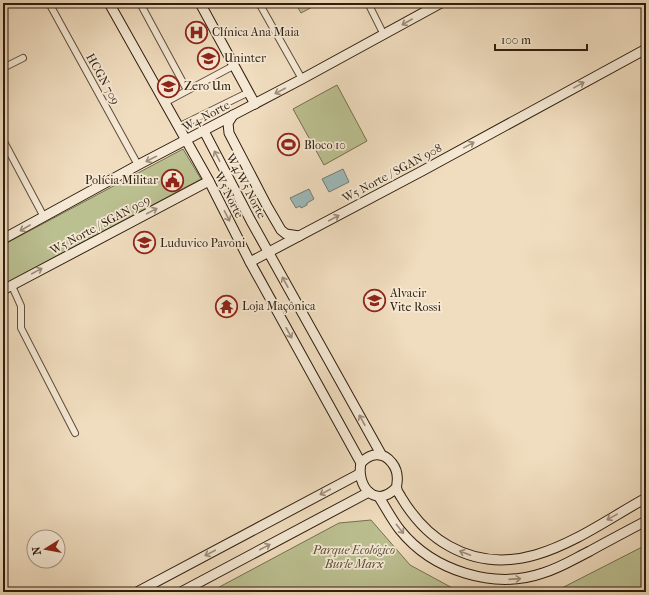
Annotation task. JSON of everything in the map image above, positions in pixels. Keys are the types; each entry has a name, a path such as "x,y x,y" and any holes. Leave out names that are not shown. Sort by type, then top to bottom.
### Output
{"main road":[{"name":"W5 Norte","path":"109,3 209,181 250,262 361,463"},
{"path":"200,3 255,104"},
{"name":"W4 Norte","path":"3,239 441,3"},
{"name":"W5 Norte / SGAN 908","path":"250,262 646,48"},
{"path":"233,115 228,123 229,133 267,206 281,230 286,234 299,236"},
{"name":"W4/W5 Norte","path":"204,131 268,252 381,454"},
{"name":"W5 Norte / SGAN 909","path":"3,290 209,181"},
{"path":"379,497 388,496 396,488 397,482 395,467 388,458 381,454 372,455 361,463 359,474 362,484 369,492 379,497 400,530 415,545 432,558 449,567 472,575 490,579 524,578 542,574 560,567 646,521"},
{"path":"137,592 359,474"},
{"path":"396,488 406,506 417,520 438,539 451,547 471,555 497,561 536,556 550,550 646,498"},
{"path":"181,592 369,492"}],"street":[{"name":"HCGN 709","path":"49,3 138,166"},
{"path":"140,3 188,90"},
{"path":"259,3 302,79"},
{"path":"368,3 384,35"},
{"path":"3,68 23,58"},
{"path":"164,102 235,65"},
{"path":"178,127 249,92"},
{"path":"3,140 44,217"},
{"path":"12,286 21,306 21,328 75,433"}],"green space":[{"path":"295,3 320,3 301,13"},
{"path":"337,85 367,141 324,165 293,109"},
{"path":"183,149 201,179 3,285 3,245"},
{"name":"Parque Ecológico Burle Marx","path":"371,520 410,565 458,591 467,592 210,592 339,523"},
{"path":"646,545 646,592 554,592"}],"water":[{"path":"343,169 349,182 329,192 322,179"},
{"path":"309,189 314,199 301,208 300,206 296,208 290,198"}],"place":[{"name":"Clínica Ana Maia","path":"196,32"},
{"name":"Uninter","path":"209,58"},
{"name":"Zero Um","path":"169,86"},
{"name":"Bloco 10","path":"289,145"},
{"name":"Polícia Militar","path":"173,180"},
{"name":"Luduvico Pavoni","path":"145,243"},
{"name":"Alvacir Vite Rossi","path":"374,300"},
{"name":"Loja Maçônica","path":"227,306"}]}
